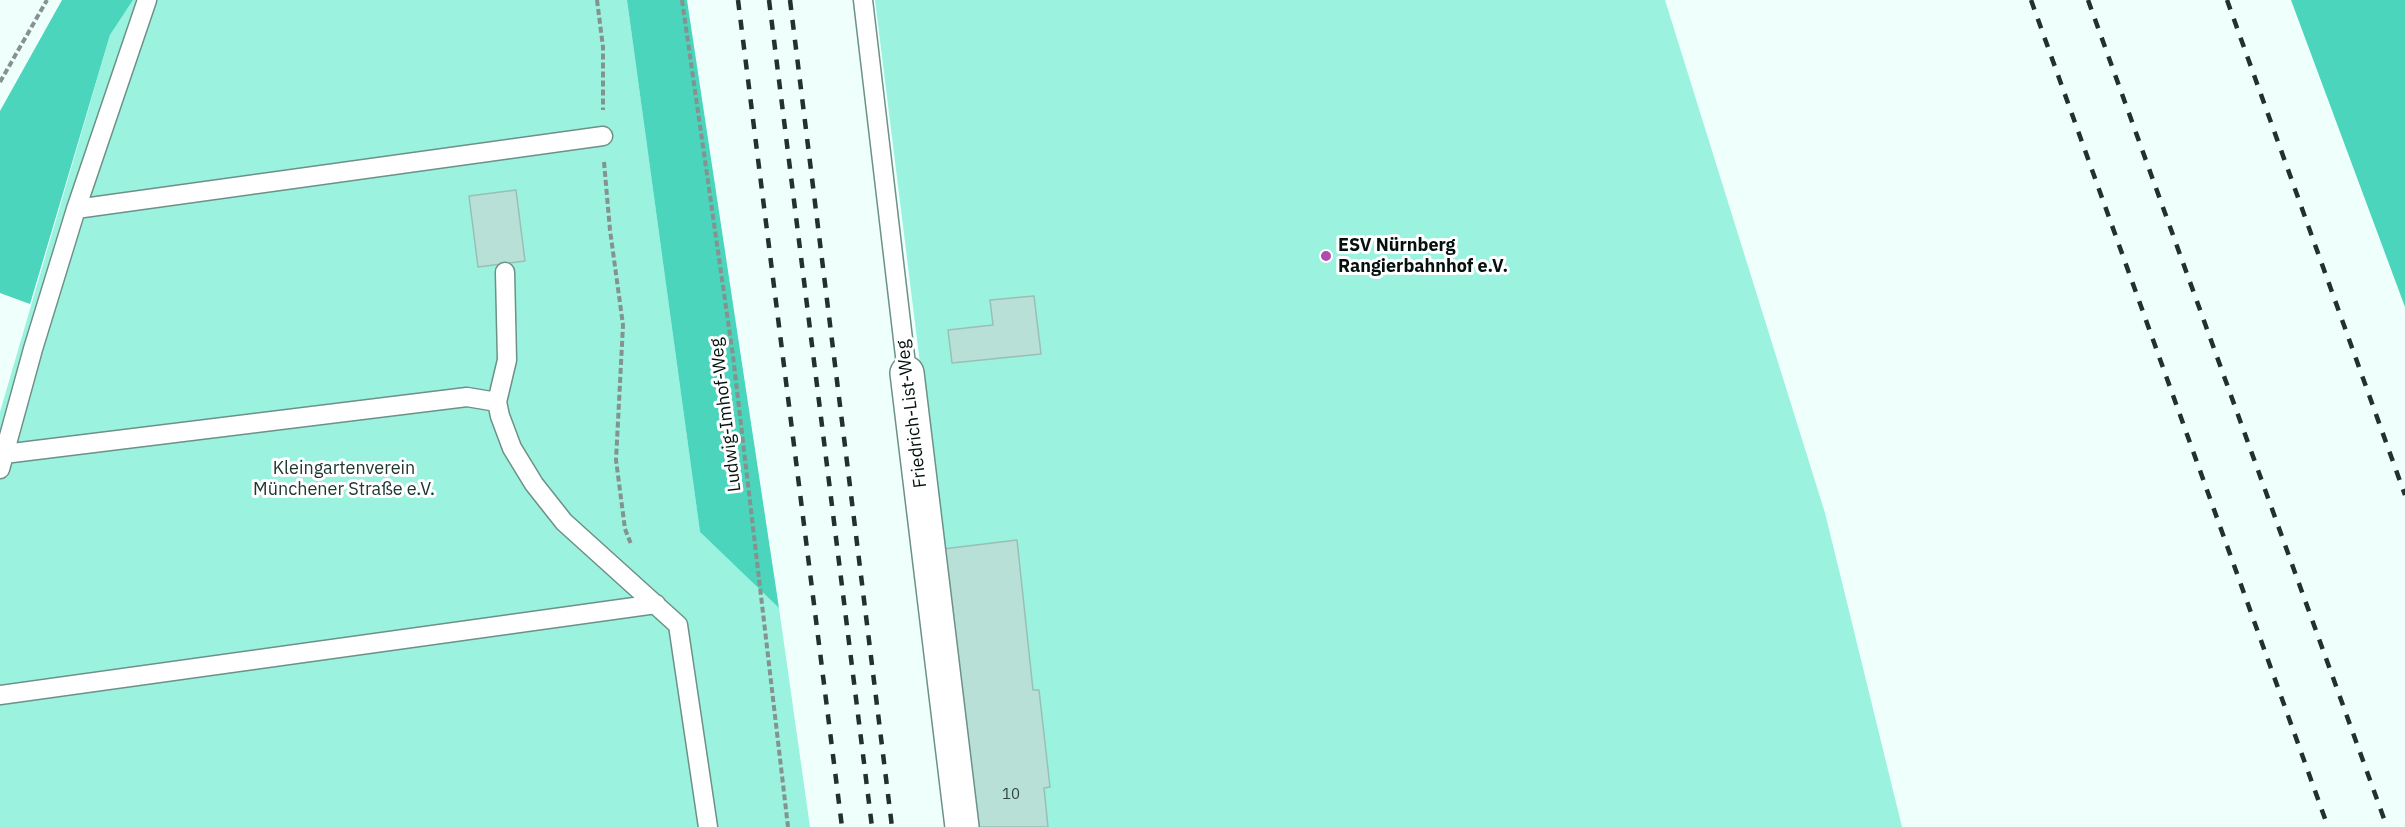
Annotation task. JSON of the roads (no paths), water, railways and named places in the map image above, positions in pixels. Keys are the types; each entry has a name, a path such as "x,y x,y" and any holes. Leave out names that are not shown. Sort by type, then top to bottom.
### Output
{"street":[{"name":"Friedrich-List-Weg","path":"907,373 962,827"}],"lane":[{"path":"147,0 76,209 33,349 2,462 467,397 497,402"},
{"name":"Friedrich-List-Weg","path":"863,0 907,373"},
{"path":"76,209 603,136"},
{"path":"505,272 507,360 497,402 512,447 534,484 564,522 678,625 708,827"},
{"path":"0,694 656,604"}],"railway":[{"path":"738,0 842,827"},
{"path":"769,0 872,827"},
{"path":"790,0 892,827"},
{"path":"2031,0 2328,827"},
{"path":"2088,0 2387,827"},
{"path":"2227,0 2405,495"}],"place":[{"name":"ESV Nürnberg Rangierbahnhof e.V.","path":"1326,256"}],"park label":[{"name":"Kleingartenverein Münchener Straße e.V.","path":"344,479"}]}
